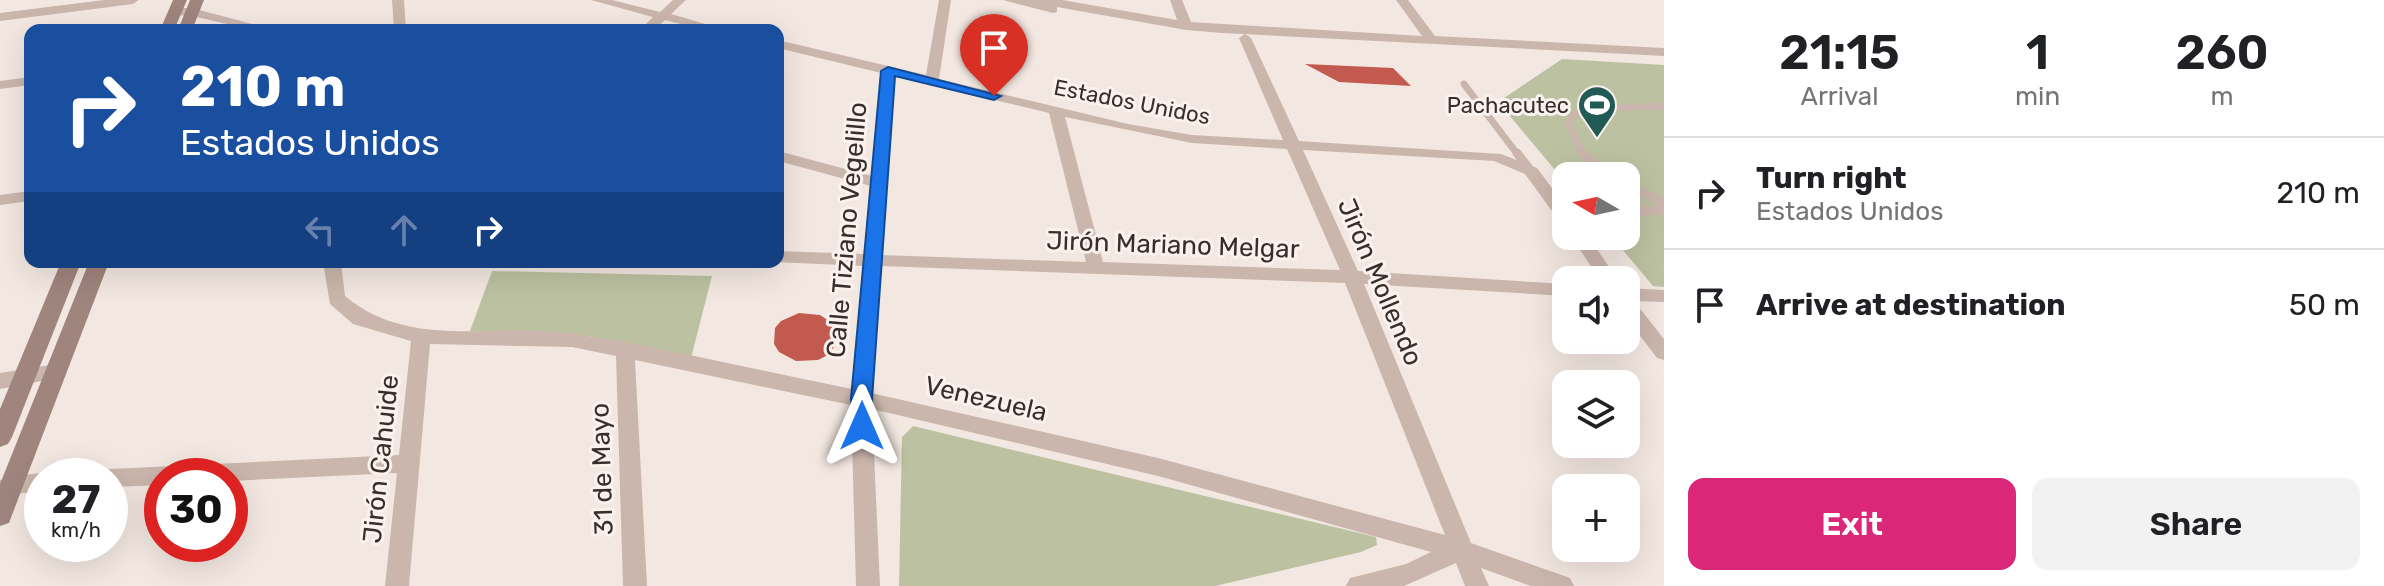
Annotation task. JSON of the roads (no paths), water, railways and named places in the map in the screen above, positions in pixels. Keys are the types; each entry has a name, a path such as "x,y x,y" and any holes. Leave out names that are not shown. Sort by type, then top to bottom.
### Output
{"main road":[{"path":"0,437 69,268"},
{"path":"0,515 6,488 97,268"}],"street":[{"path":"0,17 133,0"},
{"path":"398,0 400,24"},
{"path":"597,0 696,24"},
{"path":"653,24 680,0"},
{"path":"932,82 945,0"},
{"path":"1009,0 1159,30 1245,38 1325,35"},
{"path":"1042,0 1186,26 1664,52"},
{"path":"1176,0 1186,26"},
{"path":"1402,0 1430,38"},
{"path":"178,6 194,6 250,24"},
{"name":"Jirón Mollendo","path":"1245,38 1352,277 1477,586"},
{"name":"Estados Unidos","path":"784,45 1128,128 1192,139 1496,157 1531,171"},
{"name":"Calle Tiziano Vegelillo","path":"868,586 861,399 888,71"},
{"path":"0,85 24,82"},
{"path":"1056,111 1096,267"},
{"path":"784,158 879,183"},
{"path":"1531,171 1552,196"},
{"path":"0,200 24,197"},
{"name":"Jirón Mariano Melgar","path":"784,257 1352,277 1552,289"},
{"name":"Venezuela","path":"333,268 336,299 360,319 421,337 572,340 861,399 1158,467 1461,550 1562,586"},
{"path":"1640,295 1664,296"},
{"path":"1640,322 1664,353"},
{"name":"Jirón Cahuide","path":"397,586 421,337"},
{"name":"31 de Mayo","path":"625,350 635,586"},
{"path":"0,381 56,372"},
{"path":"128,477 409,463"},
{"path":"1358,586 1408,574 1461,550"}],"lane":[{"path":"1464,84 1531,171"},
{"path":"1590,162 1573,142 1568,124 1576,113 1589,109 1664,106"},
{"path":"1640,192 1664,202"},
{"path":"1640,211 1664,210"}],"place":[{"name":"Pachacutec","path":"1597,139"}]}
